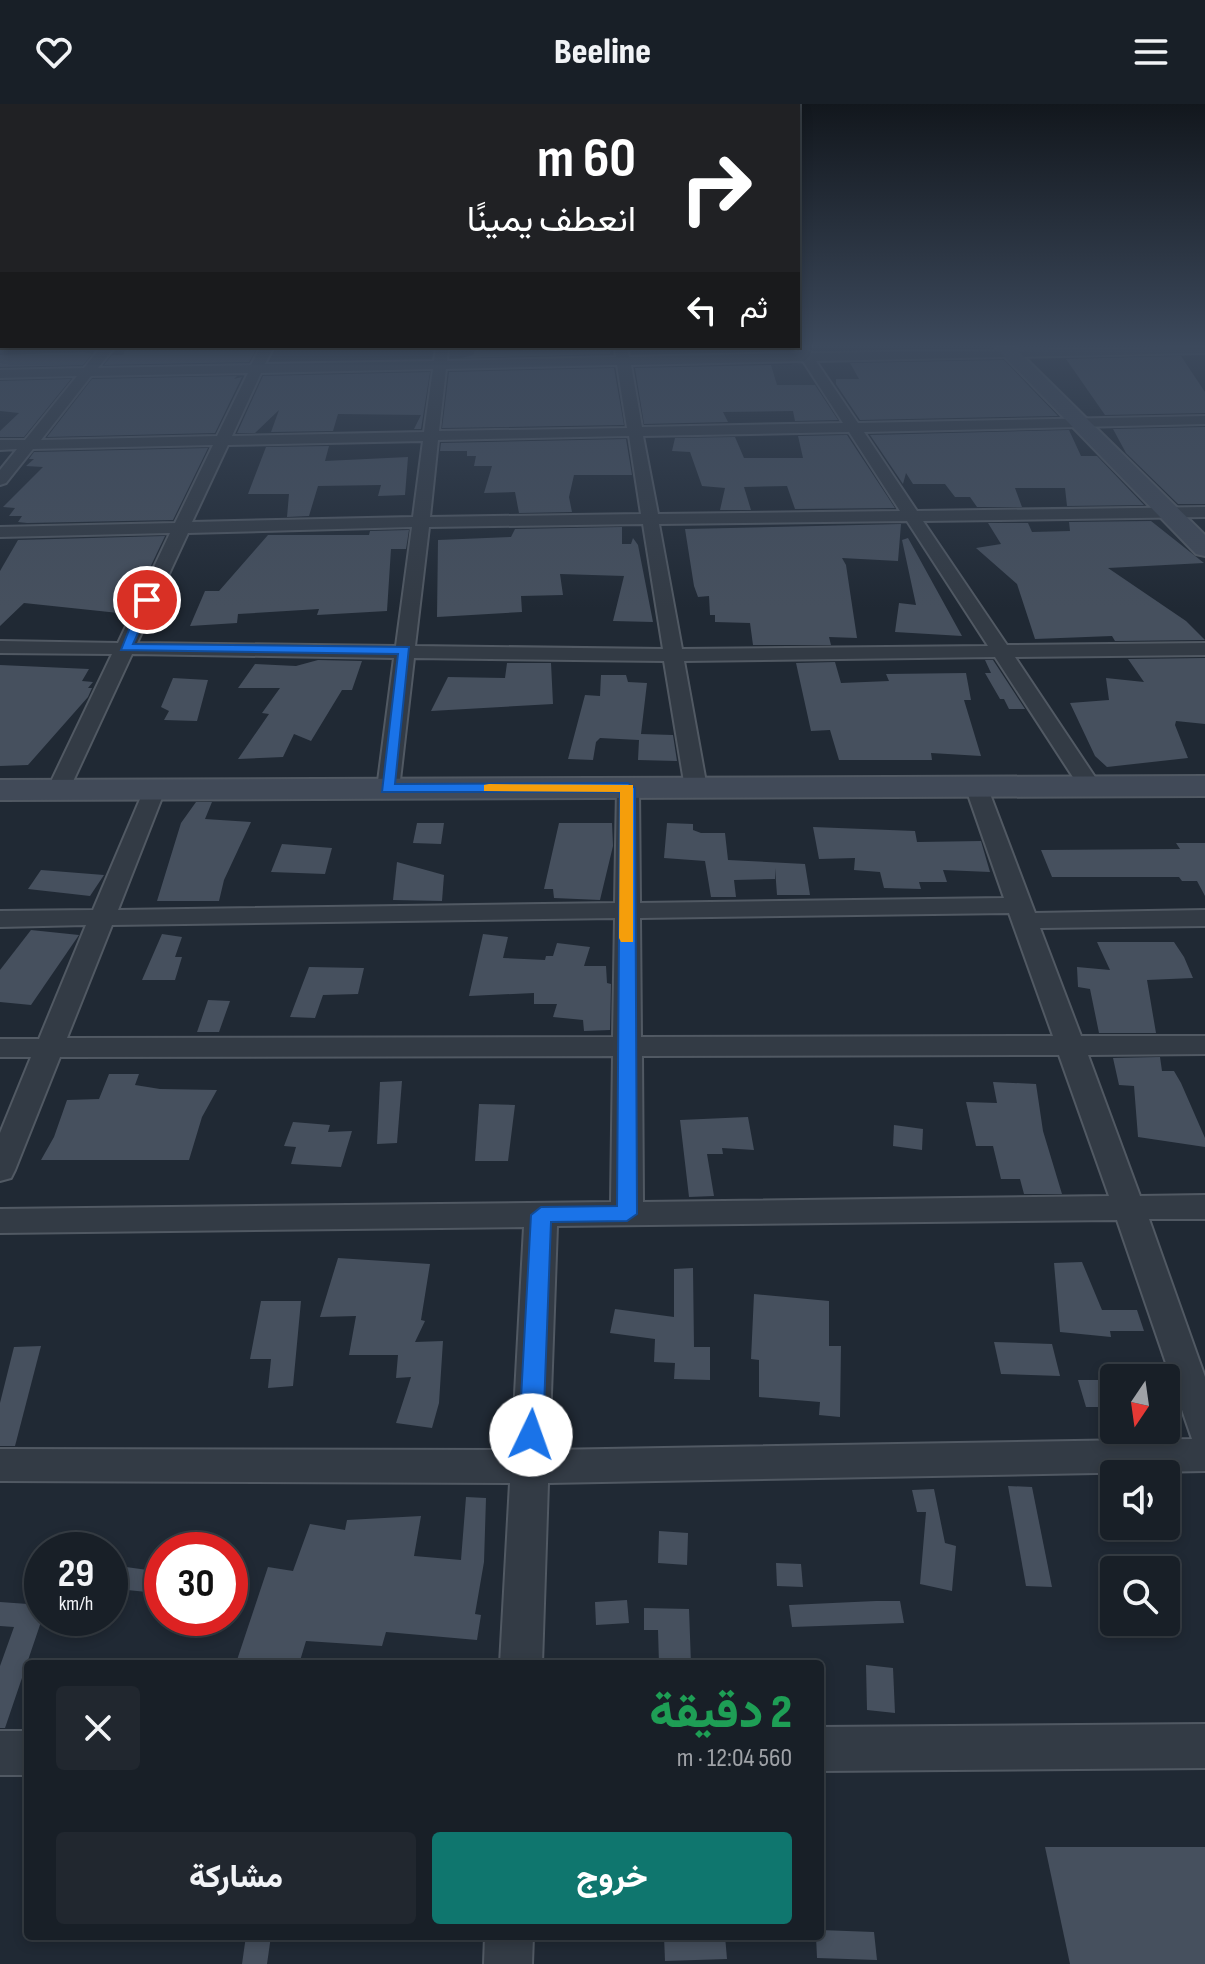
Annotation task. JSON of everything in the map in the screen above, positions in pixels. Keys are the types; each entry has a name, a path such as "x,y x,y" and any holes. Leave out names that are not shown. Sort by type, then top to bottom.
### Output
{"main road":[{"path":"1092,435 1205,549"},
{"path":"0,790 1205,786"}],"street":[{"path":"0,480 36,435"},
{"path":"58,790 225,435"},
{"path":"388,789 431,435"},
{"path":"0,445 441,435"},
{"path":"636,435 696,788"},
{"path":"859,435 1090,786"},
{"path":"0,532 420,522 1205,512"},
{"path":"0,647 673,655 1003,654 1205,649"},
{"path":"976,786 1129,1208 1205,1429"},
{"path":"627,1214 628,788"},
{"path":"0,1170 154,790"},
{"path":"0,919 627,910 1022,913 1205,918"},
{"path":"0,1048 1205,1045"},
{"path":"0,1221 1205,1207"},
{"path":"521,1660 541,1215"},
{"path":"0,1465 530,1467 1205,1455"},
{"path":"824,1749 1205,1746"},
{"path":"0,1753 24,1753"},
{"path":"508,1964 509,1940"}],"building":[{"path":"0,435 26,435 24,437"},
{"path":"49,435 139,435 47,437"},
{"path":"847,435 895,508 795,509 787,486 744,487 751,510 720,510 725,488 702,486 690,452 672,451 675,438 735,437 744,458 803,458 798,436"},
{"path":"870,435 1071,435 1081,456 1097,456 1144,505 1067,506 1065,488 1015,488 1022,507 977,507 970,497 955,497 945,484 913,484 906,473 903,484"},
{"path":"1116,435 1205,435 1205,504 1178,504 1126,453"},
{"path":"626,439 632,475 574,475 569,497 572,512 519,513 515,492 484,493 492,466 474,466 476,456 467,456 467,451 440,451 441,443"},
{"path":"329,446 325,461 408,457 405,495 378,496 381,485 318,486 309,516 287,517 289,494 248,494 266,447"},
{"path":"208,448 173,520 27,523 18,522 22,516 9,516 15,508 3,507 43,467 26,466 34,459 29,459 34,452"},
{"path":"1151,521 1204,563 1108,568 1186,621 1205,640 1115,641 1112,636 1035,639 1017,584 976,548 1001,544 988,523 1028,523 1032,532 1070,531 1069,522"},
{"path":"901,524 898,561 842,558 846,565 857,638 829,637 831,645 753,645 750,623 715,622 715,615 710,615 709,596 698,597 694,586 685,529"},
{"path":"622,527 622,544 631,544 633,538 638,545 653,622 613,621 624,576 560,574 563,595 521,596 522,612 437,617 438,540 511,537 515,529"},
{"path":"409,530 406,549 391,549 387,611 317,615 319,609 238,614 237,623 190,626 205,591 219,591 268,535 369,535 370,531"},
{"path":"165,536 128,614 24,603 0,626 0,571 18,540"},
{"path":"908,538 962,636 895,632 899,603 916,605 902,540"},
{"path":"1205,658 1205,724 1176,721 1175,725 1188,758 1107,767 1095,756 1070,703 1109,700 1106,678 1144,682 1128,659"},
{"path":"318,660 362,661 352,690 342,690 311,741 294,734 283,757 238,759 269,714 262,713 280,688 238,688 255,664 296,666"},
{"path":"985,660 993,660 1025,709 1009,709 1004,699 1000,699 985,673 991,673"},
{"path":"835,662 841,683 889,681 886,674 966,673 971,700 964,700 981,756 931,753 932,760 839,760 830,730 811,731 796,663"},
{"path":"507,663 551,663 553,704 431,711 448,677 505,678"},
{"path":"0,665 89,669 82,681 93,682 88,688 92,688 88,697 28,765 0,766"},
{"path":"601,675 626,675 628,682 647,683 641,734 673,735 677,761 638,760 639,740 600,738 596,742 593,760 568,759 585,695 600,696"},
{"path":"173,678 208,680 197,721 164,720 169,711 161,707"},
{"path":"196,802 212,802 205,819 251,822 224,880 219,901 157,901 181,823"},
{"path":"417,823 444,823 441,844 413,843"},
{"path":"559,823 612,823 613,846 600,900 554,898 553,889 544,889"},
{"path":"667,823 693,824 693,830 701,833 725,833 728,860 805,864 810,895 777,895 775,868 775,879 734,880 736,897 711,897 705,861 664,858"},
{"path":"813,827 915,831 917,842 981,841 990,872 943,870 947,882 919,882 921,889 884,888 880,872 854,870 855,858 819,859"},
{"path":"1176,843 1205,843 1205,896 1197,881 1182,881 1179,877 1052,877 1041,850 1180,849"},
{"path":"282,844 332,848 325,874 271,872"},
{"path":"397,862 444,875 442,901 393,900"},
{"path":"41,870 104,875 90,896 28,889"},
{"path":"31,930 79,935 31,1005 0,1002 0,970"},
{"path":"162,934 182,937 175,957 182,957 175,980 142,980"},
{"path":"483,934 508,937 503,958 545,960 546,956 553,956 557,943 590,947 584,966 606,966 607,983 611,984 610,1030 584,1031 583,1020 553,1017 557,1004 534,1004 534,993 469,996"},
{"path":"1097,942 1174,942 1184,957 1193,978 1147,980 1156,1033 1099,1033 1090,989 1078,987 1077,967 1110,970"},
{"path":"309,967 364,968 358,994 323,995 315,1018 290,1017"},
{"path":"208,1000 230,1001 219,1032 197,1032"},
{"path":"1160,1057 1162,1071 1174,1071 1181,1083 1205,1138 1205,1147 1138,1137 1134,1086 1119,1085 1113,1058"},
{"path":"109,1074 139,1074 135,1085 160,1089 217,1090 202,1117 189,1160 41,1160 54,1137 67,1100 99,1099"},
{"path":"402,1081 397,1143 377,1144 380,1082"},
{"path":"993,1082 1036,1084 1043,1131 1062,1194 1024,1194 1020,1179 1001,1179 993,1146 976,1146 966,1102 997,1103"},
{"path":"479,1104 515,1105 508,1161 475,1161"},
{"path":"748,1117 754,1150 722,1148 723,1154 707,1154 714,1196 689,1197 680,1120"},
{"path":"293,1122 330,1125 328,1132 352,1131 341,1167 291,1164 296,1147 284,1146"},
{"path":"894,1125 923,1129 922,1150 893,1146"},
{"path":"338,1258 430,1264 421,1320 425,1321 415,1342 443,1341 439,1403 432,1428 396,1423 411,1377 396,1378 398,1355 349,1355 356,1316 320,1317"},
{"path":"1082,1262 1102,1310 1137,1310 1144,1331 1110,1331 1111,1337 1060,1332 1054,1263"},
{"path":"693,1268 694,1347 710,1347 710,1380 674,1379 675,1363 654,1362 655,1339 610,1333 615,1309 674,1317 674,1269"},
{"path":"754,1294 829,1301 829,1346 841,1346 840,1417 819,1415 820,1402 759,1397 759,1360 751,1359"},
{"path":"261,1301 301,1301 293,1386 268,1388 271,1359 250,1359"},
{"path":"994,1342 1052,1344 1060,1376 1001,1374"},
{"path":"41,1346 15,1446 0,1446 0,1403 14,1347"},
{"path":"1078,1380 1099,1380 1100,1407 1086,1407"},
{"path":"1008,1486 1032,1487 1052,1587 1026,1586"},
{"path":"934,1489 945,1543 956,1546 952,1591 920,1584 926,1512 917,1512 912,1490"},
{"path":"466,1497 486,1498 484,1562 475,1614 481,1615 477,1640 386,1632 382,1646 306,1641 300,1660 237,1660 245,1636 248,1636 248,1627 268,1567 293,1571 310,1524 345,1530 347,1520 421,1516 414,1556 461,1560"},
{"path":"659,1531 688,1533 687,1565 658,1563"},
{"path":"776,1563 801,1564 803,1587 777,1586"},
{"path":"128,1567 144,1570 144,1592 128,1590"},
{"path":"627,1600 629,1623 596,1625 595,1602"},
{"path":"900,1601 904,1623 792,1627 789,1605"},
{"path":"0,1602 24,1604 24,1636 36,1636 28,1660 24,1660 24,1672 5,1728 0,1728 0,1666 14,1627 0,1626"},
{"path":"644,1608 689,1609 691,1660 659,1660 658,1630 644,1630"},
{"path":"866,1665 893,1668 895,1713 867,1710"},
{"path":"1045,1847 1205,1847 1205,1964 1070,1964"},
{"path":"824,1930 874,1932 877,1960 817,1958 816,1940 824,1940"},
{"path":"245,1940 270,1940 267,1964 242,1964"},
{"path":"664,1940 725,1940 727,1959 665,1961"}],"slow traffic":[{"path":"489,788 628,788 627,938"}],"route":[{"path":"147,600 125,647 405,650 388,789 628,788 627,1214 541,1215 531,1435"}]}
